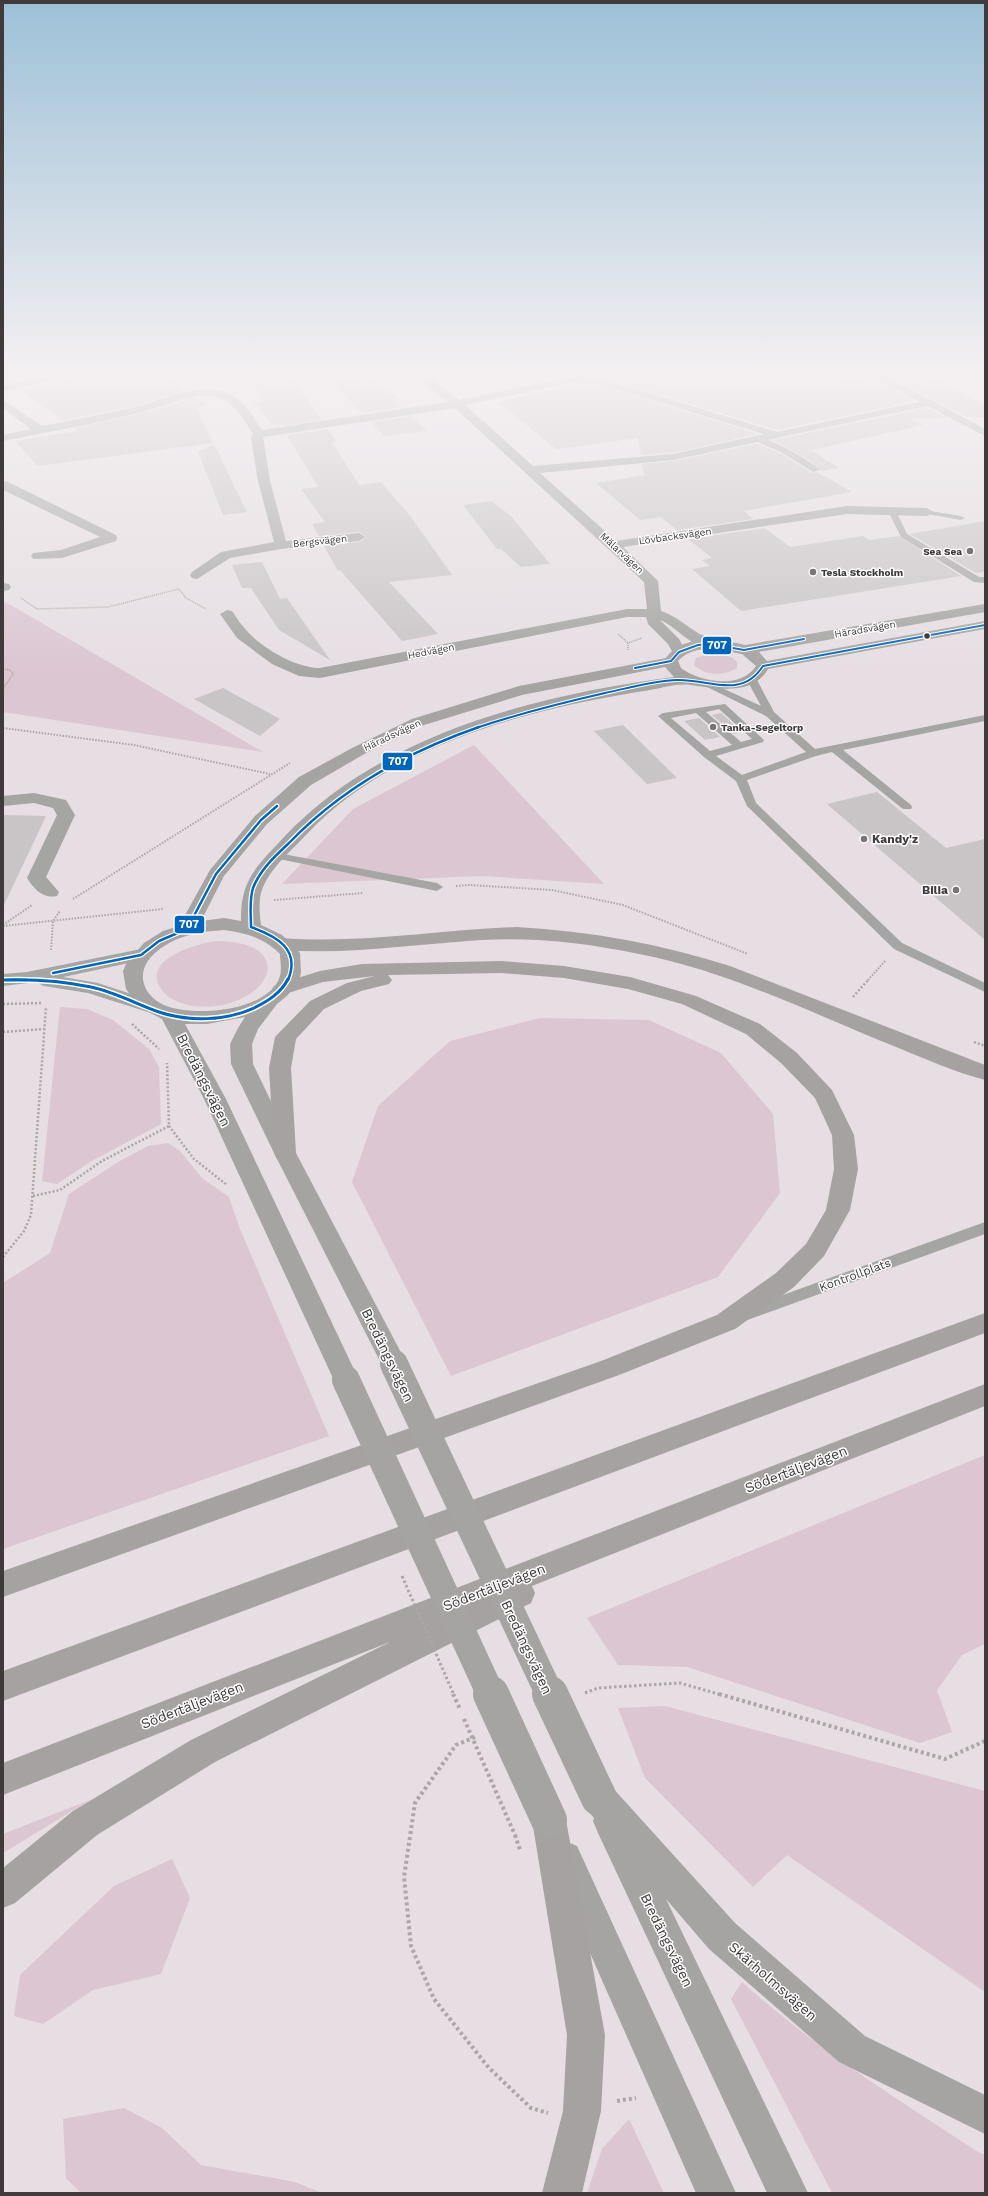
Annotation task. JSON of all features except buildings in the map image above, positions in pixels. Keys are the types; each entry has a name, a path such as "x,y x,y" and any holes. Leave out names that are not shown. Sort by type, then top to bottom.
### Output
{"highway":[{"path":"282,944 311,947 350,946 510,934 550,934 633,945 722,970 985,1073"},
{"path":"3,1584 610,1368 726,1322 785,1280 815,1250 838,1210 846,1169 843,1135 824,1095 790,1058 753,1029 690,1000 630,983 564,972 502,967 442,967 362,970 320,977 277,994"},
{"path":"285,1153 280,1068 286,1037 317,1006 354,986 442,967"},
{"path":"3,1686 985,1323"},
{"name":"Södertäljevägen","path":"3,1779 985,1395"},
{"path":"3,1891 85,1823 203,1751 666,1520"},
{"path":"549,1820 586,2035 582,2111 562,2193"}],"main road":[{"name":"Häradsvägen","path":"744,650 985,608"},
{"name":"Häradsvägen","path":"764,666 985,625"},
{"name":"Häradsvägen","path":"187,929 216,874 261,820 305,781 360,750 418,722 519,691 675,656 698,646 710,644"},
{"path":"675,656 677,672 689,680 706,684 733,685 752,680 762,673 764,666 759,658 744,650 710,644"},
{"name":"Häradsvägen","path":"251,927 251,896 260,877 298,831 347,789 391,762 439,739 540,708 654,683 689,680"},
{"path":"224,924 251,927 267,933 282,944 290,953 290,976 277,994 242,1012 211,1018 162,1012 136,993 132,973 141,955 159,941 187,929 224,924"},
{"name":"Bredängsvägen","path":"277,994 245,1034 241,1044 242,1064 285,1153 394,1364 788,2193"},
{"name":"Bredängsvägen","path":"162,1012 215,1099 549,1820 716,2193"},
{"name":"Skärholmsvägen","path":"599,1798 722,1936 852,2049 985,2115"}],"street":[{"name":"Bergsvägen","path":"262,471 281,545"},
{"name":"Mälarvägen","path":"533,471 614,545 651,581 654,613 653,621 674,642 675,656"},
{"path":"3,486 6,485 111,538 62,554 38,556"},
{"name":"Lövbacksvägen","path":"614,545 847,510 927,512"},
{"name":"Bergsvägen","path":"198,575 226,555 281,545 314,543 359,537"},
{"name":"Hedvägen","path":"227,614 242,635 256,646 293,669 309,673 320,673 627,613 654,613"},
{"path":"654,613 670,619 694,637 710,644"},
{"path":"3,801 34,798 60,804 66,815 36,878 50,892"},
{"path":"3,980 27,978 141,955"},
{"path":"27,978 91,987 162,1012"}],"lane":[{"path":"892,512 904,535 977,580 985,580"},
{"path":"927,512 961,518"},
{"path":"752,680 770,714"},
{"path":"706,684 770,714 814,753"},
{"path":"708,755 759,740 721,706 663,716 708,755 741,779 751,804 898,946 985,987"},
{"path":"698,710 739,746"},
{"path":"741,779 814,753 985,718"},
{"path":"836,749 907,807"},
{"path":"278,856 438,887"},
{"name":"Kontrollplats","path":"726,1322 985,1228"}],"path":[{"path":"4,587 37,609 108,607 180,590 186,598"},
{"path":"3,669 10,670 13,674 3,688"},
{"path":"3,728 134,745 270,774"},
{"path":"71,901 276,770 278,776"},
{"path":"3,926 50,892"},
{"path":"51,950 53,921 64,905"},
{"path":"3,926 163,909"},
{"path":"853,997 898,946"},
{"path":"3,1004 50,1002"},
{"path":"3,1257 24,1231 30,1215 33,1196 46,1007"},
{"path":"131,1024 162,1052"},
{"path":"3,1032 44,1029"},
{"path":"167,1057 169,1126 194,1159 230,1188"},
{"path":"33,1196 60,1190 102,1161 169,1126"},
{"path":"400,1572 515,1836"}],"shaded area":[{"path":"3,601 16,608 263,752 3,712"},
{"path":"717,654 731,657 737,662 737,668 732,671 715,674 698,669 694,665 696,658"},
{"path":"474,745 604,884 482,876 282,884 353,809"},
{"path":"217,941 244,944 261,953 267,964 266,977 256,989 240,999 219,1006 194,1006 180,1003 168,996 162,990 157,979 158,970 164,962 173,955 185,949 208,942"},
{"path":"60,1007 87,1009 113,1020 149,1049 159,1067 161,1124 90,1162 57,1184 42,1181"},
{"path":"540,1018 649,1020 721,1053 773,1114 780,1193 718,1277 451,1376 352,1182 378,1106 450,1041"},
{"path":"168,1143 180,1151 202,1178 229,1197 240,1229 329,1436 3,1549 3,1283 50,1253 69,1194 118,1162 148,1146"},
{"path":"985,1455 985,1644 962,1655 937,1690 952,1732 920,1743 687,1667 618,1665 587,1618"},
{"path":"665,1706 985,1791 985,1992 787,1855 753,1887 645,1778 618,1708"},
{"path":"90,1800 3,1853 3,1834"},
{"path":"172,1859 190,1898 161,1974 93,1990 43,2024 14,2016 20,1975 114,1886"},
{"path":"742,1982 798,2029 857,2072 978,2152 985,2155 985,2193 832,2193 731,1999"},
{"path":"124,2108 162,2128 201,2165 295,2182 322,2193 81,2193 66,2178 63,2119"},
{"path":"629,2119 664,2193 587,2193 602,2149"}],"transit line":[{"name":"707","path":"3,980 46,981 90,987 108,992 161,1013 190,1018 221,1017 237,1014 251,1009 265,1002 281,990 290,976 292,965 290,954 284,945 274,938 251,927 250,900 258,879 269,863 282,849 330,804 368,778 408,756 450,737 494,722 538,709 584,698 656,682 684,680 738,685 748,682 756,676 763,666 985,625"},
{"name":"707","path":"635,668 671,661 679,652 698,645 710,644 744,650 804,639"},
{"name":"707","path":"53,973 141,955 159,941 187,929 216,874 261,820 277,806"}],"place":[{"name":"Sea Sea","path":"970,551"},
{"name":"Tesla Stockholm","path":"813,572"},
{"name":"Tanka-Segeltorp","path":"713,727"},
{"name":"Kandy'z","path":"864,839"},
{"name":"Bilia","path":"956,890"}]}
